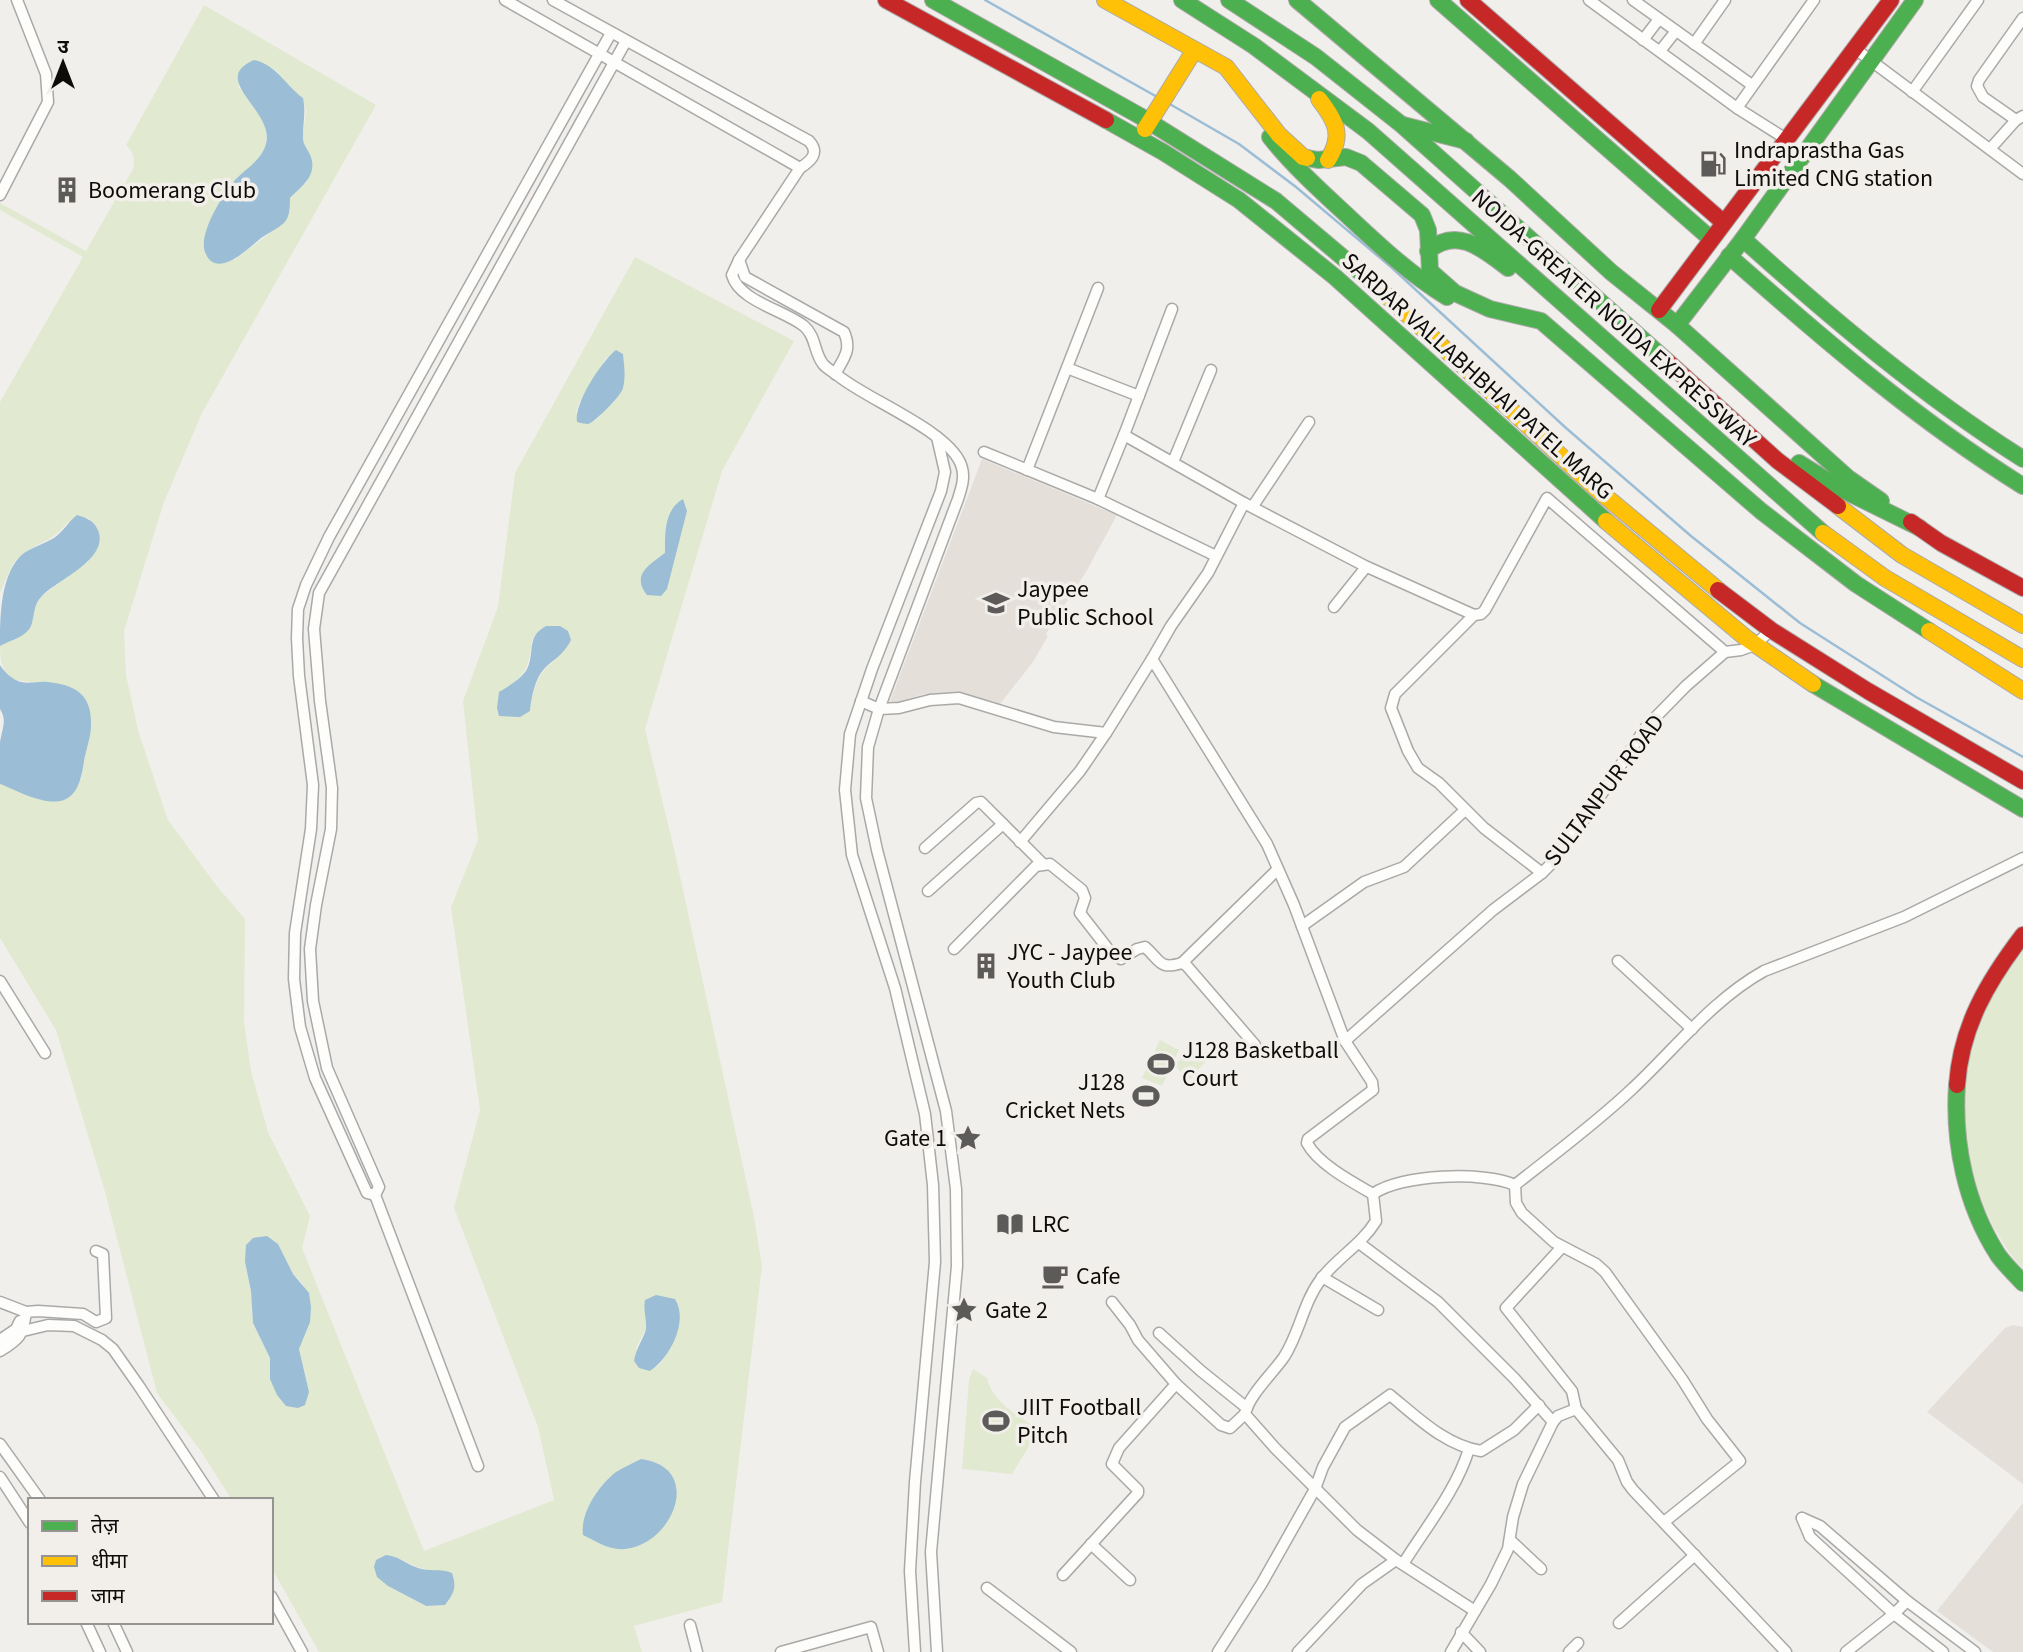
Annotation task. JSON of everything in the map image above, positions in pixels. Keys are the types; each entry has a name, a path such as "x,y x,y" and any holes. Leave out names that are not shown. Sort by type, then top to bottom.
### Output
{"main road":[{"name":"SARDAR VALLABHBHAI PATEL MARG","path":"886,0 1139,139 1239,200 1335,277 1589,507 1755,645 1803,678 2023,809"},
{"name":"SARDAR VALLABHBHAI PATEL MARG","path":"933,0 1155,112 1276,201 1359,270 1599,491 1728,599 1771,630 1868,691 2023,781"},
{"path":"1105,0 1226,67 1279,135 1303,158 1328,160 1339,156 1356,159 1422,215 1428,230 1430,271 1455,293 1490,309 1541,321 1760,511 1856,584 2023,691"},
{"name":"NOIDA-GREATER NOIDA EXPRESSWAY","path":"1182,0 1228,27 1306,82 1378,140 1822,532 1885,578 2023,659"},
{"name":"NOIDA-GREATER NOIDA EXPRESSWAY","path":"1229,0 1316,57 1402,125 1778,461 1902,555 2023,625"},
{"path":"1297,0 1466,141 1611,272 1677,325 1848,478 1941,543 2021,586"},
{"path":"1438,0 1711,239"},
{"path":"1468,0 1723,222"},
{"path":"1659,310 1891,0"},
{"path":"1677,325 1743,239 1915,0"},
{"path":"1139,139 1194,51"},
{"path":"1226,67 1236,90 1278,148 1320,191 1398,262 1429,287 1467,309 1535,328 1579,356"},
{"path":"1306,82 1328,111 1339,134 1336,149 1318,175 1320,191"},
{"path":"1402,125 1466,141"},
{"path":"1398,262 1416,258 1441,239 1452,238 1477,246 1563,303"},
{"path":"1743,239 1880,359 1938,404 2023,459"},
{"path":"1729,256 1882,389 1964,451 2023,486"},
{"path":"1730,419 1841,489 1920,528"},
{"path":"2023,935 1999,968 1974,1011 1962,1048 1955,1091 1962,1170 1977,1215 1999,1256 2023,1283"}],"street":[{"path":"0,195 48,102 46,74 17,0"},
{"path":"505,0 800,168"},
{"path":"552,0 813,146 812,161 800,168 739,260 732,275 734,283 755,299 804,327 810,334 823,365 844,382 937,437 954,451 962,467 963,484 879,709 868,747 866,797 947,1111 956,1189 957,1266 931,1552 937,1652"},
{"path":"1589,0 1737,108 1786,139"},
{"path":"1633,0 1648,4 1659,19 1752,85"},
{"path":"1694,44 1725,0"},
{"path":"1737,108 1814,0"},
{"path":"1912,92 1978,0"},
{"path":"1990,149 2019,118 1983,97 1977,86 2023,18"},
{"path":"1643,40 1659,19"},
{"path":"1660,51 1676,31"},
{"path":"375,1195 367,1193 315,1078 300,1027 294,979 295,933 312,829 313,785 299,676 298,609 328,537 611,33"},
{"path":"478,1466 375,1195 379,1187 327,1068 313,1001 310,949 331,829 332,788 320,701 314,629 318,593 626,41"},
{"path":"1854,48 2023,174"},
{"path":"739,260 745,277 844,332 849,343 845,358 835,374"},
{"path":"1027,470 1098,288"},
{"path":"1098,499 1172,309"},
{"path":"1068,369 1139,397"},
{"path":"1173,462 1210,370"},
{"path":"1020,842 1080,771 1171,626 1198,589 1248,505 1310,422"},
{"path":"1124,435 1366,567 1474,615 1485,610 1547,498 1725,652"},
{"path":"915,1652 910,1571 935,1262 933,1185 925,1114 895,988 852,855 845,790 850,734 941,491 945,472 937,437"},
{"path":"984,452 1098,499 1216,556"},
{"path":"352,496 367,505"},
{"path":"1334,607 1366,567"},
{"path":"1474,615 1395,694 1391,704 1412,760 1500,841 1542,873"},
{"path":"1755,645 1771,630"},
{"name":"SULTANPUR ROAD","path":"1345,1041 1493,910 1542,873 1566,846 1646,727 1686,686 1725,652 1755,645"},
{"path":"1152,659 1267,844 1302,926 1345,1041 1373,1082 1373,1090 1308,1139 1307,1143 1344,1178 1373,1194"},
{"path":"861,701 879,709 959,698 1054,727 1106,733"},
{"path":"925,848 978,802 983,803 1043,864 1057,867 1082,890 1085,898 1080,908 1082,918 1117,958 1125,958 1145,947 1165,966 1170,967 1182,963 1278,870"},
{"path":"1302,926 1364,882 1404,867 1465,810"},
{"path":"928,891 1003,824"},
{"path":"1515,1185 1631,1090 1744,982 1764,971 1904,917 2023,858"},
{"path":"954,949 1031,872 1043,864"},
{"path":"866,895 888,890"},
{"path":"1618,961 1692,1029"},
{"path":"1182,963 1191,969 1255,1045"},
{"path":"0,981 45,1053"},
{"path":"1373,1194 1411,1179 1461,1177 1506,1181 1515,1185"},
{"path":"1515,1185 1519,1209 1562,1247 1596,1264 1605,1272 1682,1379 1707,1419 1740,1461 1664,1522"},
{"path":"1112,1302 1138,1340 1176,1384 1225,1427 1233,1426 1285,1355 1309,1297 1322,1277 1359,1243 1376,1221 1373,1194"},
{"path":"1359,1243 1438,1302 1553,1422"},
{"path":"1562,1247 1506,1308 1572,1391 1576,1409 1618,1460 1633,1490 1786,1652"},
{"path":"0,1302 24,1312 83,1314 96,1322 103,1321 106,1318 103,1254 96,1251"},
{"path":"1322,1277 1377,1310"},
{"path":"0,1351 16,1341 23,1331 24,1312"},
{"path":"0,1339 16,1329 24,1312"},
{"path":"23,1331 48,1325 74,1326 102,1340 113,1349 213,1498"},
{"path":"1159,1333 1246,1411 1315,1489 1357,1530 1475,1611"},
{"path":"1063,1575 1138,1493 1112,1464 1112,1460 1119,1448 1176,1384"},
{"path":"1218,1652 1262,1583 1315,1489 1323,1466 1345,1427 1390,1395 1461,1448 1481,1451 1514,1430 1539,1405"},
{"path":"1451,1652 1492,1584 1508,1549 1513,1517 1523,1484 1553,1422 1558,1416 1576,1409"},
{"path":"0,1444 39,1498"},
{"path":"1298,1652 1362,1584 1400,1562 1457,1482 1469,1449"},
{"path":"917,1466 939,1466"},
{"path":"0,1477 28,1520"},
{"path":"1943,1652 1894,1615 1810,1537 1802,1518 1816,1523 1835,1537 1908,1601 1975,1652"},
{"path":"1510,1540 1541,1569"},
{"path":"1091,1544 1130,1580"},
{"path":"1619,1623 1695,1555"},
{"path":"988,1588 1071,1652"},
{"path":"273,1600 302,1652"},
{"path":"1846,1652 1908,1601"},
{"path":"87,1624 100,1652"},
{"path":"114,1624 127,1652"},
{"path":"690,1625 697,1652"},
{"path":"780,1652 872,1627 878,1652"},
{"path":"1461,1632 1480,1652"},
{"path":"1569,1652 1578,1643"}],"shaded area":[{"name":"Jaypee Public School","path":"982,459 1117,515 1086,572 1046,634 1048,636 1033,662 1000,704 965,694 924,694 894,703 890,701"},
{"path":"2013,1325 2023,1327 2023,1484 1927,1412 2005,1328"},
{"path":"2023,1503 2023,1652 1993,1652 1937,1611"}],"green space":[{"path":"204,5 376,105 202,413 164,502 124,631 126,675 138,730 168,820 245,919 244,1022 251,1071 268,1132 310,1216 302,1248 424,1551 554,1500 538,1427 454,1208 480,1110 451,907 478,840 463,701 498,607 515,473 635,257 794,341 722,471 645,729 675,853 754,1217 762,1266 722,1602 634,1626 642,1652 319,1652 273,1571 273,1498 231,1498 200,1450 157,1393 104,1188 56,1030 0,938 0,784 45,800 81,779 85,753 48,682 27,682 12,678 3,667 0,646 30,627 36,603 83,565 100,537 97,527 88,518 68,522 51,538 19,557 0,593 0,402 83,257 0,210 0,203 86,251 133,169 131,151 126,145","holes":["276,70 290,89 303,98 306,112 302,140 311,158 307,182 290,198 290,211 285,222 234,260 235,180 259,158 266,138 262,119 238,86","607,357 610,404 595,421 576,413 579,403","532,639 556,660 544,670 537,682 530,711 499,693 515,682 524,671","278,1244 293,1274 303,1284 302,1339 299,1349 309,1392 270,1379 270,1358 253,1323 251,1291 245,1262","646,1329 672,1345 660,1364 650,1371 636,1348","641,1459 648,1460 664,1468 677,1488 618,1471","386,1555 430,1570 445,1605 425,1606 388,1586"]},
{"path":"2023,951 2023,1269 2003,1243 1987,1213 1975,1181 1965,1114 1966,1080 1972,1047 1983,1015 2006,974"},
{"name":"J128 Basketball Court","path":"1160,1040 1179,1050 1162,1086 1142,1078"},
{"path":"1192,1047 1207,1060 1188,1081 1175,1065"},
{"name":"JIIT Football Pitch","path":"973,1369 987,1378 1000,1401 1039,1430 1012,1474 962,1469 969,1380"}],"water":[{"path":"254,60 269,66 303,98 303,139 311,157 312,170 307,180 290,198 289,215 284,223 233,260 217,263 210,260 205,252 208,225 230,186 257,160 266,144 266,131 261,119 240,86 238,77 242,68"},
{"path":"616,350 623,354 624,380 621,392 591,422 577,422 584,394 603,364"},
{"path":"683,499 687,511 667,589 661,596 647,595 641,576 648,566 665,553 669,516 672,509"},
{"path":"77,515 90,520 98,530 100,541 96,550 80,568 39,599 28,630 0,646 3,596 10,571 24,553 57,536"},
{"path":"546,626 560,626 568,631 571,640 537,680 530,711 520,717 499,716 499,692 526,671 535,635"},
{"path":"0,665 18,681 48,682 74,689 89,706 90,734 79,783 66,799 42,800 0,784 0,743 4,722 0,709"},
{"path":"267,1236 278,1244 293,1274 309,1293 310,1322 299,1349 309,1392 305,1405 298,1408 286,1406 277,1395 270,1379 270,1358 253,1323 251,1291 245,1262 246,1245 253,1238"},
{"path":"656,1295 675,1299 680,1318 679,1328 670,1348 650,1371 639,1368 634,1361 646,1329 645,1300"},
{"path":"641,1459 660,1465 672,1476 677,1490 675,1505 668,1520 657,1534 642,1544 625,1549 609,1547 583,1535 584,1518 603,1484 616,1472"},
{"path":"386,1555 418,1568 452,1573 454,1590 451,1597 445,1605 426,1606 388,1586 377,1577 374,1567 376,1560"}],"waterway":[{"path":"985,0 1159,98"},
{"path":"1168,103 1239,144 1296,187 1391,267 1566,428 1691,536 1800,623 1916,697 2023,757"}],"traffic: fast":[{"path":"933,0 1140,116 1276,201 1373,283"},
{"path":"1182,0 1254,46 1368,131 1823,533"},
{"path":"1229,0 1316,57 1402,125 1668,362"},
{"path":"1297,0 1510,179 1611,272 1677,325 1848,478 1881,501"},
{"path":"1438,0 1711,239"},
{"path":"1677,325 1743,239 1915,0"},
{"path":"1106,120 1239,200 1335,277 1606,521"},
{"path":"1403,125 1466,141"},
{"path":"1270,137 1308,179 1373,239 1409,270 1447,297"},
{"path":"1307,158 1318,160 1346,157 1361,163 1422,215 1428,230 1430,271 1455,293 1490,309 1541,321 1761,511 1856,584 1929,631"},
{"path":"1743,239 1878,355 1949,409 2023,459"},
{"path":"1428,251 1449,240 1459,240 1479,248 1508,268"},
{"path":"1729,256 1835,348 1908,406 2023,486"},
{"path":"1799,463 1841,489 1920,528"},
{"path":"1813,684 2023,809"},
{"path":"1957,1085 1957,1129 1970,1195 1998,1255 2023,1283"}],"traffic: slow":[{"path":"1105,0 1226,67 1279,135 1307,158"},
{"path":"1145,129 1194,51"},
{"path":"1319,99 1336,128 1336,143 1328,160"},
{"path":"1373,283 1599,491 1718,590"},
{"path":"1838,506 1902,555 2023,625"},
{"path":"1606,521 1746,638 1813,684"},
{"path":"1823,533 1885,578 2023,659"},
{"path":"1929,631 2023,691"}],"traffic: jam":[{"path":"886,0 1106,120"},
{"path":"1468,0 1723,222"},
{"path":"1659,310 1891,0"},
{"path":"1668,362 1778,461 1838,506"},
{"path":"1911,522 1941,543 2023,588"},
{"path":"1718,590 1771,630 1868,691 2023,781"},
{"path":"1957,1085 1964,1043 1978,1005 1998,970 2023,935"}],"place":[{"name":"Indraprastha Gas Limited CNG station","path":"1713,164"},
{"name":"Boomerang Club","path":"67,190"},
{"name":"Jaypee Public School","path":"996,603"},
{"name":"JYC - Jaypee Youth Club","path":"986,966"},
{"name":"J128 Basketball Court","path":"1161,1064"},
{"name":"J128 Cricket Nets","path":"1146,1096"},
{"name":"Gate 1","path":"968,1138"},
{"name":"LRC","path":"1010,1224"},
{"name":"Cafe","path":"1055,1276"},
{"name":"Gate 2","path":"964,1310"},
{"name":"JIIT Football Pitch","path":"996,1421"}]}
